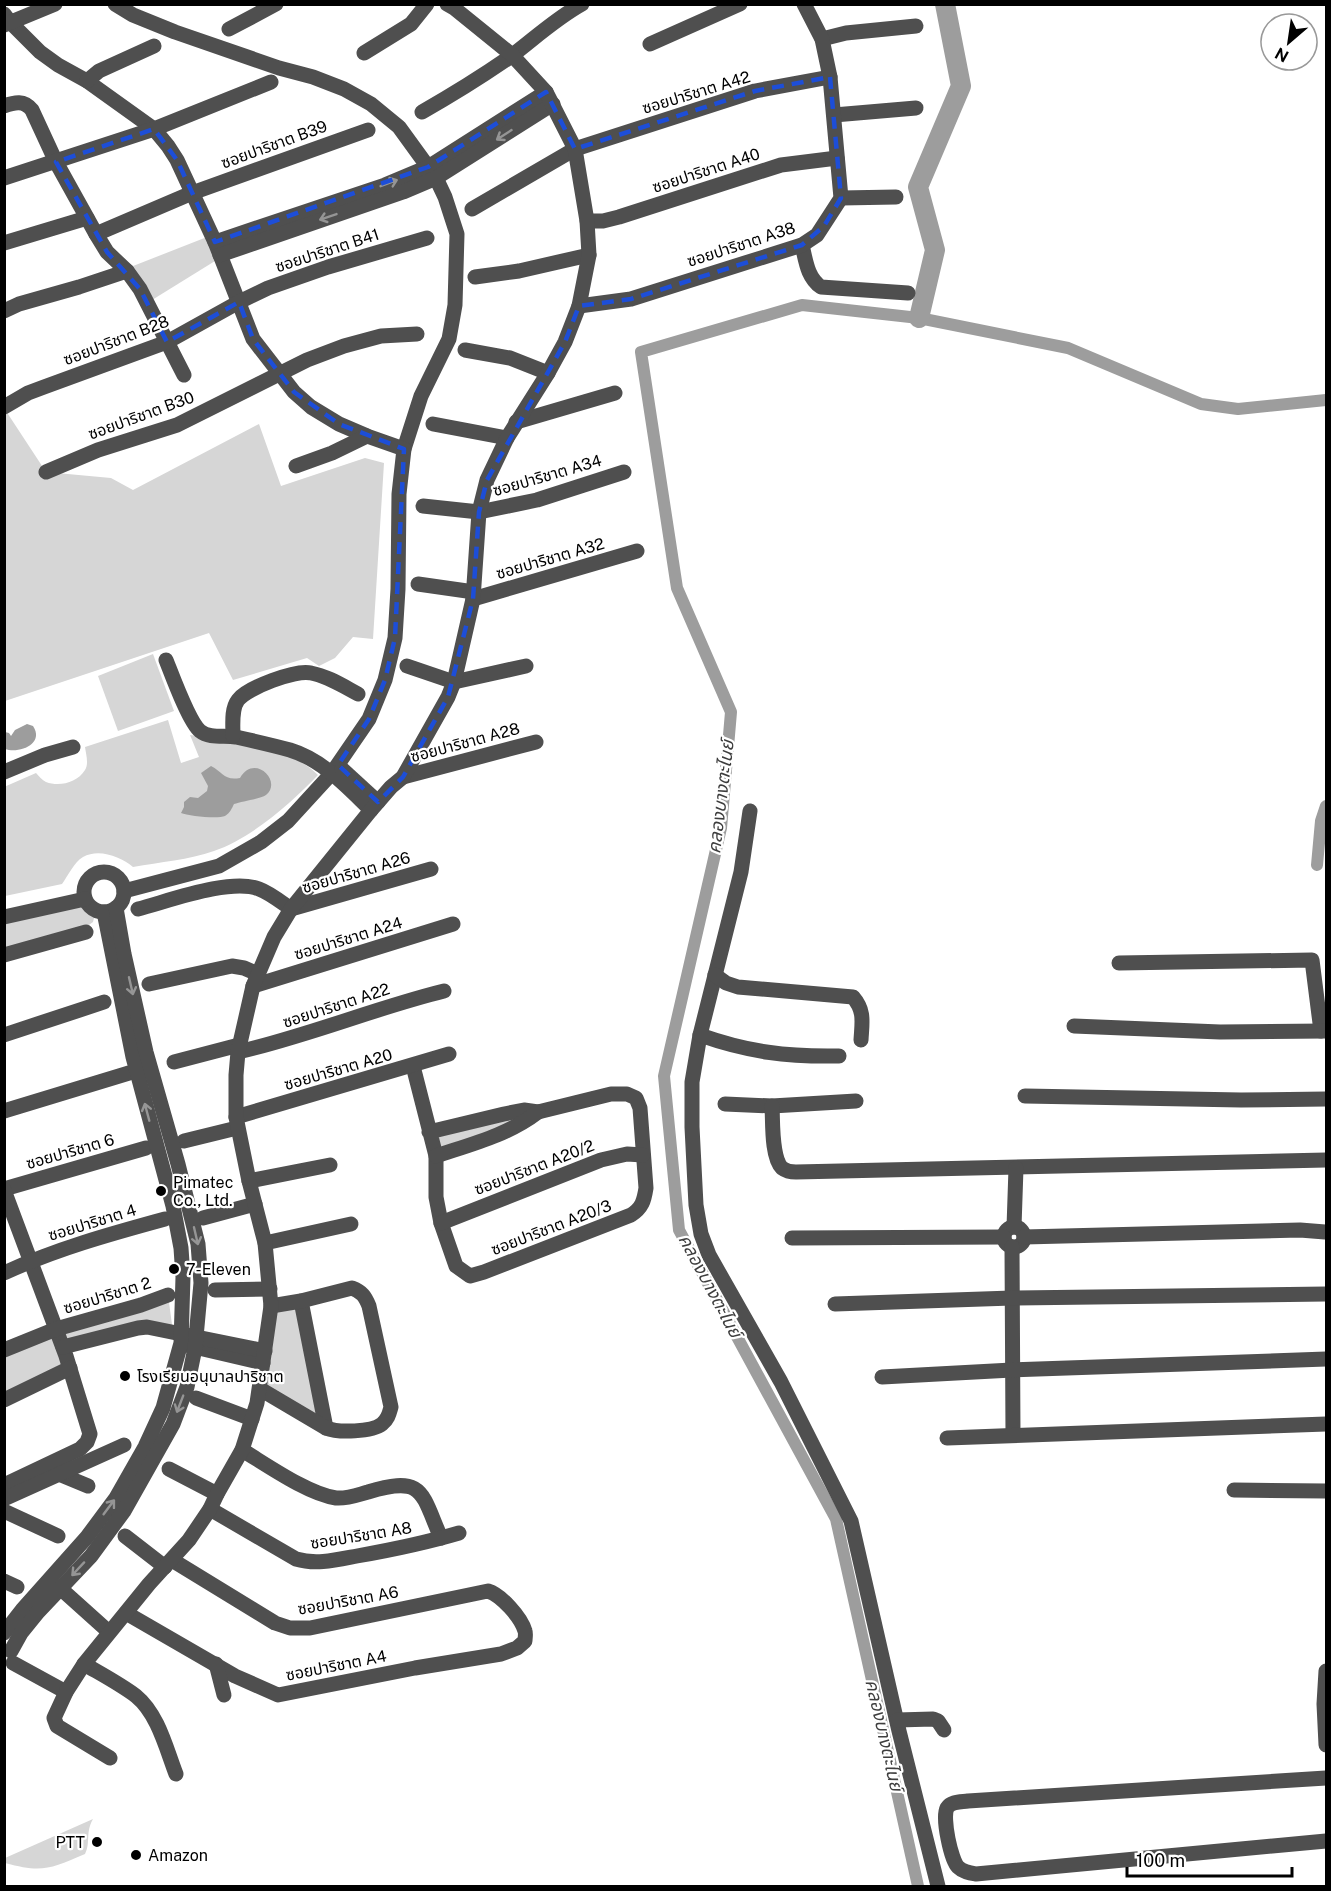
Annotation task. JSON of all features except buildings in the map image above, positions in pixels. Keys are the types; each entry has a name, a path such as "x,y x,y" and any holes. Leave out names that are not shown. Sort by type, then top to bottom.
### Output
{"street":[{"path":"55,4 6,21 40,52 87,81 154,129 177,160 217,249 253,339 294,392 311,407 339,424 404,449"},
{"path":"115,4 133,15 175,32 279,68 313,77 371,104 399,127 432,173 445,197 457,234 455,305 449,339 421,396 404,449 399,494 395,638 385,680 369,719 335,769 288,821 261,842 219,866 124,891"},
{"path":"229,29 276,4"},
{"path":"364,53 411,24 428,4"},
{"path":"422,112 462,89 512,55 550,24 582,4"},
{"path":"650,44 740,4"},
{"path":"804,4 822,39 830,77 841,198 896,197"},
{"path":"110,1758 57,1726 54,1718 66,1692 84,1664 189,1540 210,1509 216,1494 242,1450 260,1389 271,1306 270,1289 266,1243 249,1181 237,1123 236,1075 239,1049 256,980 274,937 291,909 391,787 403,777 454,682 474,595 480,512 487,480 516,422 565,342 579,306 589,255 587,221 575,149 549,98 512,55 453,6"},
{"path":"822,39 846,33 916,26"},
{"path":"87,81 99,71 154,46"},
{"name":"ซอยปาริชาต A42","path":"472,209 575,149 755,91 830,77"},
{"path":"4,178 154,129 271,82"},
{"path":"217,249 403,192 549,98"},
{"path":"4,106 20,102 27,104 32,110 56,162 96,234 107,252 127,271 149,304 184,375"},
{"path":"834,115 916,108"},
{"name":"ซอยปาริชาต B39","path":"96,234 192,193 368,130"},
{"name":"ซอยปาริชาต A40","path":"587,221 603,221 619,217 781,165 837,158"},
{"name":"ซอยปาริชาต A38","path":"579,306 631,299 802,245 817,235 841,198"},
{"path":"4,243 87,218"},
{"name":"ซอยปาริชาต B41","path":"239,302 268,288 328,267 427,238"},
{"path":"802,245 809,274 821,287 908,293"},
{"path":"475,277 519,271 589,255"},
{"path":"4,311 19,304 127,271"},
{"name":"ซอยปาริชาต B28","path":"4,407 28,393 167,342 239,302"},
{"name":"ซอยปาริชาต B30","path":"46,472 98,450 177,425 280,373 344,346 381,336 417,334"},
{"path":"465,350 510,358 548,373"},
{"path":"516,422 615,393"},
{"path":"433,424 507,438"},
{"path":"296,466 332,453 366,436"},
{"name":"ซอยปาริชาต A34","path":"423,506 480,512 537,500 624,472"},
{"name":"ซอยปาริชาต A32","path":"474,595 637,551"},
{"path":"417,584 474,595"},
{"path":"166,660 190,716 199,731 211,736 233,736 292,751 335,769 375,806"},
{"path":"407,666 454,682 526,666"},
{"path":"233,736 234,710 238,700 255,689 290,675 313,673 358,694"},
{"name":"ซอยปาริชาต A28","path":"403,777 536,741"},
{"path":"4,772 45,755 73,747"},
{"path":"750,811 741,872 700,1035 692,1082 696,1206 701,1234 709,1255 781,1382 851,1521 938,1887"},
{"name":"ซอยปาริชาต A26","path":"291,909 431,869"},
{"path":"104,873 118,878 122,884 124,891 120,904 110,910 92,908 85,899 86,884 97,874 104,873"},
{"path":"138,909 224,887 242,885 258,888 291,909"},
{"path":"4,917 85,899"},
{"path":"66,1692 8,1655 21,1633 91,1556 124,1512 173,1424 187,1387 189,1341 201,1282 198,1244 146,1052 124,954 110,910"},
{"name":"ซอยปาริชาต A24","path":"256,980 453,924"},
{"path":"4,956 86,932"},
{"path":"1074,1026 1220,1032 1324,1031 1312,960 1119,963"},
{"path":"149,984 232,966 244,968 256,980"},
{"path":"715,975 726,983 738,987 853,997 859,1004 862,1014 861,1040"},
{"name":"ซอยปาริชาต A22","path":"174,1062 270,1045 444,991"},
{"path":"4,1035 104,1002"},
{"path":"700,1035 750,1050 787,1055 839,1056"},
{"name":"ซอยปาริชาต A20","path":"184,1141 449,1054"},
{"path":"412,1066 436,1156 436,1197 441,1223"},
{"path":"4,1111 129,1073"},
{"path":"429,1132 524,1110 538,1112 611,1094 627,1094 636,1098 640,1108 643,1155"},
{"path":"1025,1095 1241,1100 1326,1099"},
{"path":"726,1104 772,1106 856,1101"},
{"path":"772,1106 775,1151 781,1167 787,1171 796,1172 1326,1160"},
{"path":"436,1156 507,1132 525,1123 538,1112"},
{"name":"ซอยปาริชาต 6","path":"4,1190 146,1148"},
{"name":"ซอยปาริชาต A20/2","path":"441,1223 601,1160 627,1154 643,1155"},
{"name":"ซอยปาริชาต A20/3","path":"441,1223 456,1266 470,1276 484,1272 631,1215 640,1209 646,1188 643,1155"},
{"path":"249,1181 330,1164"},
{"path":"1013,1436 1012,1299 1016,1168"},
{"path":"4,1190 67,1357 90,1434 87,1442 80,1449 4,1485"},
{"path":"203,1218 255,1204"},
{"name":"ซอยปาริชาต 4","path":"4,1273 98,1237 165,1219"},
{"path":"266,1243 351,1224"},
{"path":"792,1238 1014,1237 1326,1231"},
{"path":"260,1389 326,1428 344,1432 381,1425 388,1418 391,1407 369,1306 360,1291 352,1288 271,1306"},
{"path":"215,1290 270,1289"},
{"path":"835,1304 1326,1294"},
{"name":"ซอยปาริชาต 2","path":"4,1350 56,1329 168,1295"},
{"path":"301,1301 326,1428"},
{"path":"4,1400 67,1357 139,1337 189,1341 264,1357"},
{"path":"4,1633 87,1537 116,1498 145,1447 189,1341"},
{"path":"882,1377 1326,1359"},
{"path":"195,1398 252,1419"},
{"path":"947,1438 1326,1424"},
{"path":"4,1498 124,1445"},
{"path":"242,1450 321,1494 337,1498 349,1498 386,1486 414,1487 422,1494 441,1538"},
{"path":"169,1469 216,1494"},
{"path":"59,1474 88,1486"},
{"path":"1234,1490 1326,1491"},
{"name":"ซอยปาริชาต A8","path":"210,1509 296,1559 308,1562 325,1562 390,1551 459,1533"},
{"path":"4,1511 58,1536"},
{"name":"ซอยปาริชาต A6","path":"125,1536 275,1623 290,1628 309,1628 488,1591 496,1594 508,1604 525,1630 525,1641 517,1648 501,1654"},
{"path":"60,1588 109,1632"},
{"name":"ซอยปาริชาต A4","path":"126,1613 254,1685 278,1695 501,1654"},
{"path":"84,1664 136,1696 147,1707 161,1734 176,1774"},
{"path":"216,1664 224,1695"},
{"path":"1326,1671 1326,1745"},
{"path":"897,1720 933,1719 938,1721 944,1730"},
{"path":"1326,1778 968,1801 953,1803 947,1808 945,1817 952,1857 959,1868 968,1873 1326,1841"}],"highlighted area":[{"path":"830,77 841,198 824,226 802,245 631,299 579,306 565,342 487,480 479,512 473,599 448,697 403,777 378,802 338,765 369,719 385,680 395,638 404,449 339,424 294,392 253,339 239,302 167,342 140,289 107,252 56,162 154,129 177,160 215,242 428,167 546,92 575,149 755,91"}],"shaded area":[{"path":"207,237 215,261 152,300 128,268"},
{"path":"4,408 46,472 111,478 133,490 259,424 281,486 365,458 384,463 373,639 353,637 335,658 319,666 307,658 233,680 209,633 5,701"},
{"path":"153,654 174,711 118,731 98,676"},
{"path":"168,720 181,763 199,757 190,735 240,742 275,751 292,757 318,775 296,797 256,829 214,851 185,859 133,867 110,855 89,854 77,862 62,884 5,896 4,787 36,773 51,783 62,784 73,781 86,768 85,747"},
{"path":"27,724 33,726 36,732 33,743 23,749 5,749 5,732 11,736 15,730"},
{"path":"211,766 227,777 235,779 240,778 252,768 259,769 269,777 270,789 266,795 234,804 225,816 203,817 181,813 184,802 190,797 198,798 207,791 208,786 201,773"},
{"path":"84,902 87,908 95,914 93,922 86,927 5,951 4,920"},
{"path":"538,1112 436,1156 429,1132"},
{"path":"168,1295 173,1332 147,1327 63,1347 70,1368 5,1400 5,1351"},
{"path":"301,1301 326,1428 260,1389 271,1306"},
{"path":"93,1819 85,1854 46,1868 28,1868 5,1863 5,1858"}],"waterway":[{"name":"คลองบางตะไนย์","path":"919,318 935,250 918,187 961,86 945,4"},
{"name":"คลองบางตะไนย์","path":"918,1886 836,1519 679,1230 664,1076 721,828 731,712 677,588 641,352 802,305 919,318 1068,348 1201,404 1238,409 1326,400"},
{"path":"1317,865 1321,821 1326,806"}],"place":[{"name":"Pimatec Co., Ltd.","path":"161,1191"},
{"name":"7-Eleven","path":"174,1269"},
{"name":"โรงเรียนอนุบาลปาริชาต","path":"125,1376"},
{"name":"PTT","path":"97,1842"},
{"name":"Amazon","path":"136,1855"}]}
